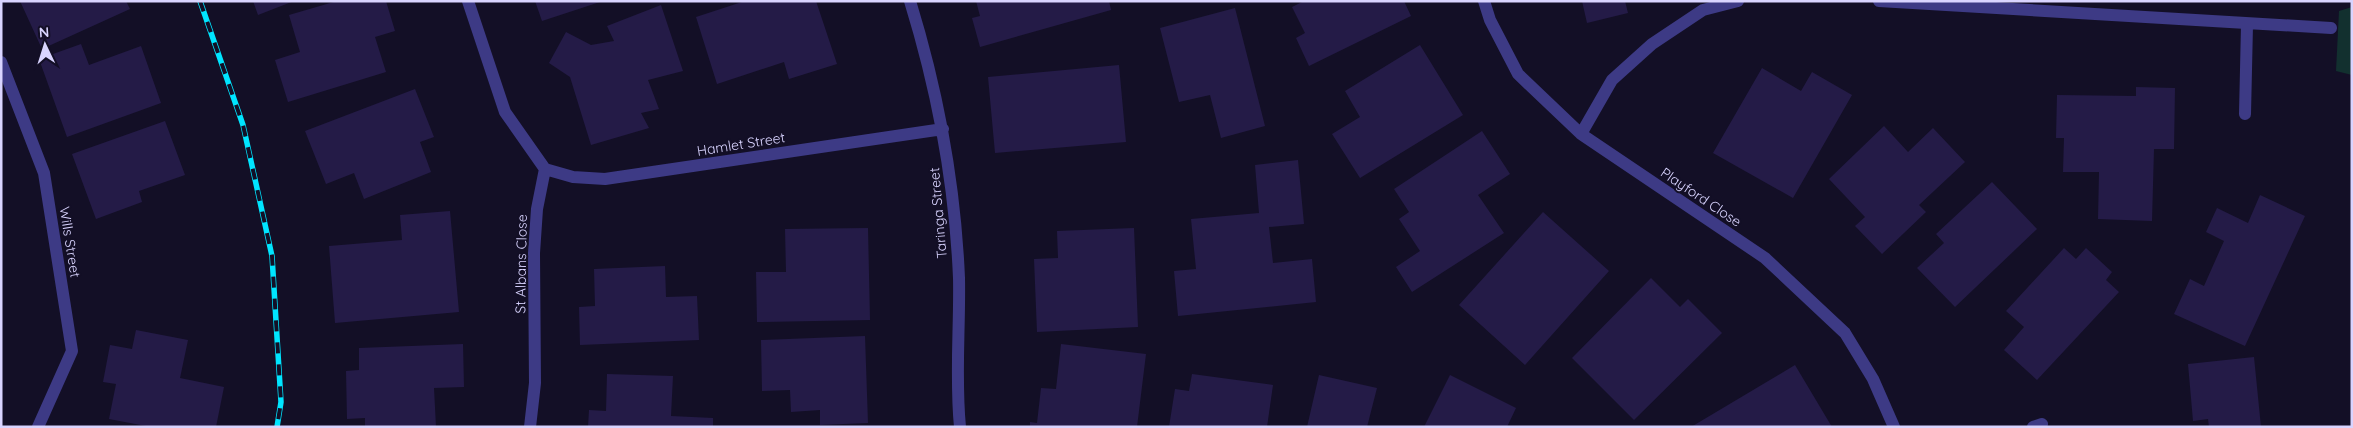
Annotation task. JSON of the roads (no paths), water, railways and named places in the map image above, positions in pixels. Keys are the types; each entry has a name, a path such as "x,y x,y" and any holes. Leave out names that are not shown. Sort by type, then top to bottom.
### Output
{"street":[{"path":"468,1 505,112 544,169"},
{"name":"Taringa Street","path":"910,1 927,55 951,175 959,279 960,427"},
{"name":"Playford Close","path":"1484,1 1490,20 1518,74 1580,134 1766,258 1845,333 1873,379 1894,427"},
{"path":"1580,134 1612,80 1652,44 1704,10 1738,1"},
{"path":"1880,1 2331,28"},
{"path":"2245,114 2247,24"},
{"name":"Wills Street","path":"1,62 44,173 72,351 38,427"},
{"name":"Hamlet Street","path":"544,169 573,177 605,180 943,129"},
{"name":"St Albans Close","path":"530,427 535,382 534,253 536,209 544,169"}],"railway":[{"path":"200,1 243,125 272,256 281,402 277,427"}]}
